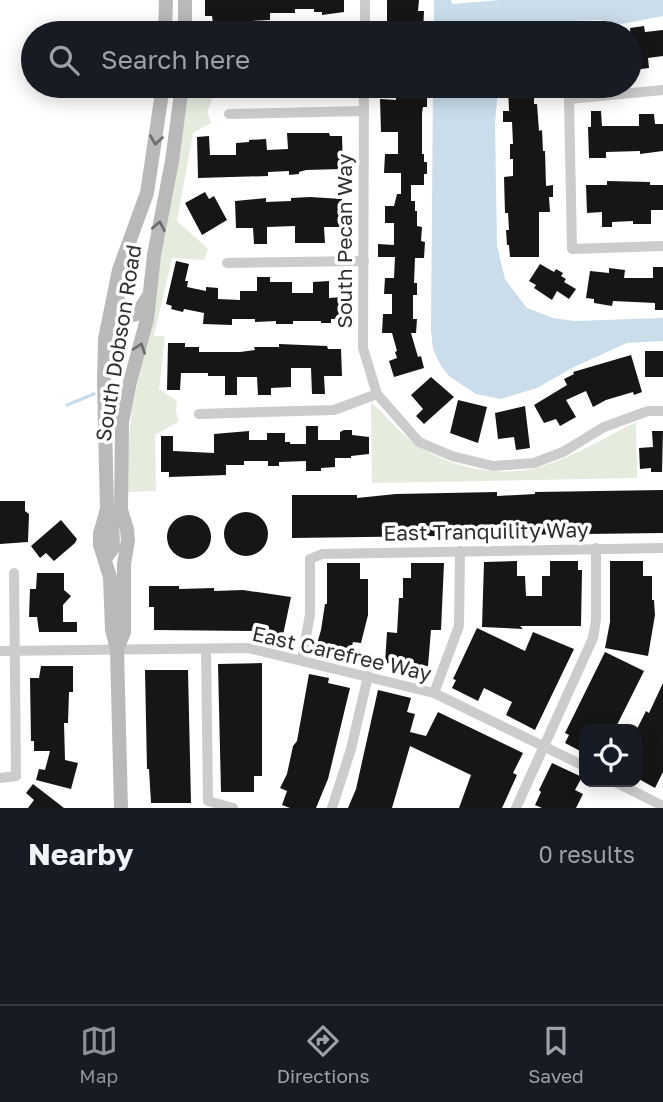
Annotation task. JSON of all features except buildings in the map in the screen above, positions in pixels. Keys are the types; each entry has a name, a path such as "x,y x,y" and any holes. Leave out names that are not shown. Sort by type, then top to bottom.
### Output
{"street":[{"path":"165,21 166,0"},
{"path":"185,0 185,21"},
{"path":"365,0 365,21"},
{"path":"642,92 663,90"},
{"name":"South Dobson Road","path":"117,612 128,540 127,529 114,510 104,363 108,318 120,270 147,193 161,98"},
{"name":"South Dobson Road","path":"121,808 117,649 124,632 100,545 100,534 114,510 122,422 130,382 143,340 180,98"},
{"name":"South Pecan Way","path":"364,98 363,348 377,394"},
{"path":"579,98 569,99 572,249 663,246"},
{"path":"229,114 363,111"},
{"path":"227,263 364,261"},
{"path":"120,270 117,299 122,315 131,317 137,314 150,293"},
{"path":"199,414 334,410 377,394 419,442 452,456 494,466 534,463 563,452 604,428 648,411 663,411"},
{"path":"516,808 593,638 596,620 596,548"},
{"name":"East Tranquility Way","path":"302,660 310,614 310,559 322,554 663,548"},
{"path":"434,693 459,626 460,551"},
{"path":"105,559 125,558"},
{"path":"0,778 16,776 14,573"},
{"name":"East Carefree Way","path":"0,650 248,648 434,693 579,764"},
{"path":"206,649 208,801 233,808"},
{"path":"332,808 351,749 368,676"},
{"path":"625,787 661,805"}],"green space":[{"path":"185,98 213,98 207,112 211,123 193,133 177,221 208,249 204,260 172,258 154,336 165,336 159,389 177,401 178,422 155,435 156,491 128,492 132,408 149,330"},
{"path":"371,402 408,439 428,452 459,465 493,471 527,470 555,462 636,422 637,478 372,483"}],"water":[{"path":"434,0 451,0 452,4 500,0 663,0 663,16 637,21 434,21"},
{"path":"433,98 497,98 497,246 505,279 527,308 553,318 574,321 663,318 663,341 627,343 574,367 537,388 501,399 476,394 449,376 433,349"}],"waterway":[{"path":"67,405 94,394"}]}
